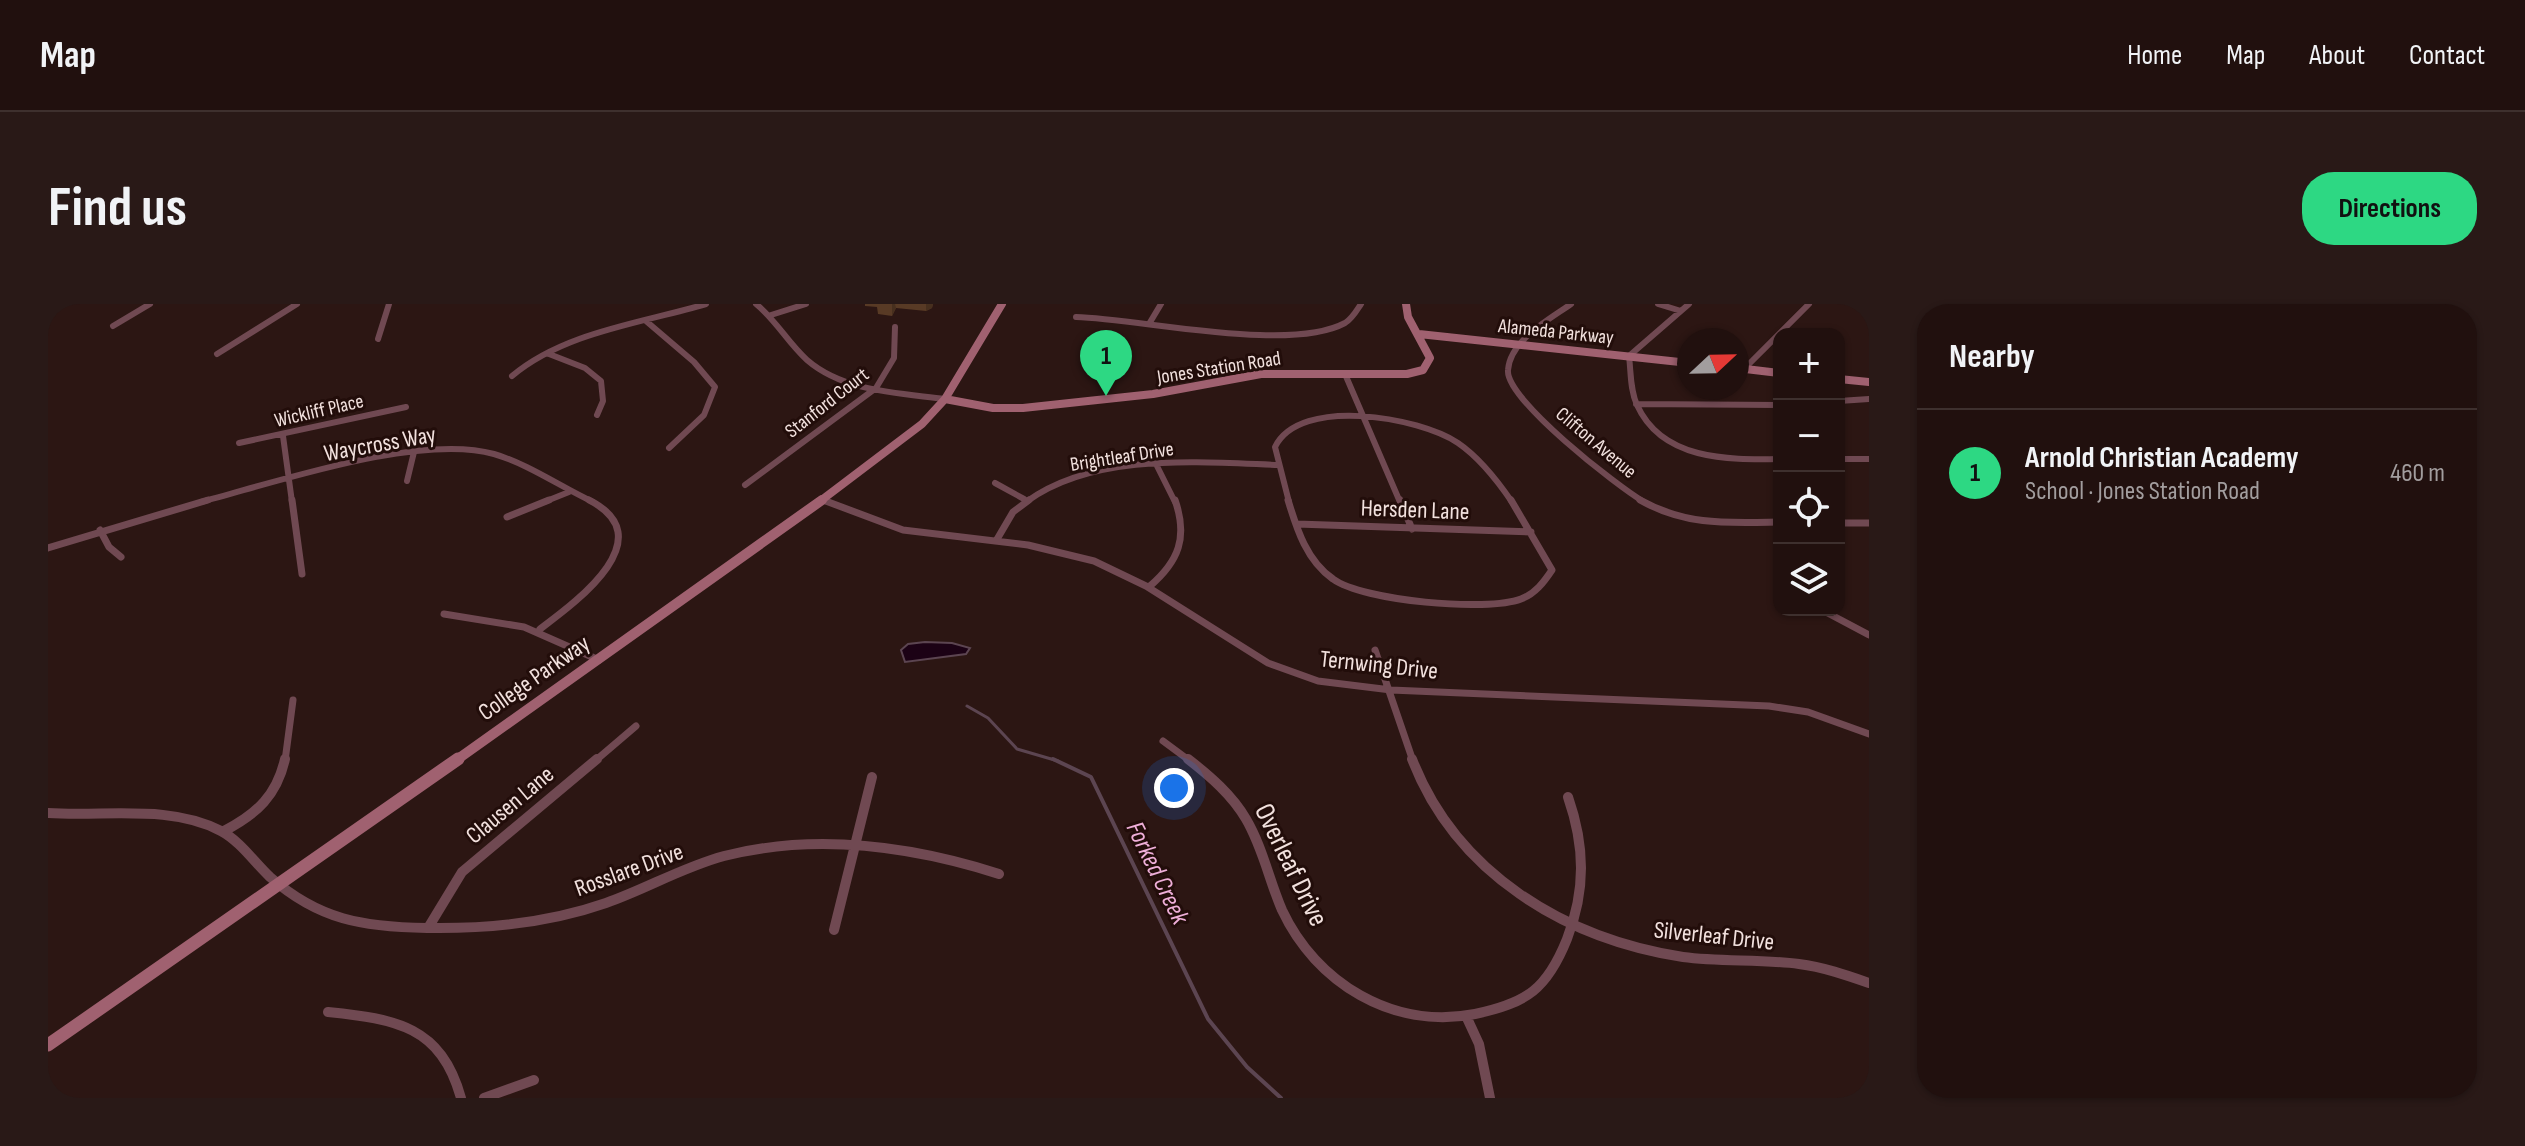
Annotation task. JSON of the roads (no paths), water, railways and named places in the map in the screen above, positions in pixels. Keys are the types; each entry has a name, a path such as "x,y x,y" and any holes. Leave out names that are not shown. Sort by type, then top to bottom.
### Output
{"main road":[{"name":"College Parkway","path":"48,1045 599,660 823,500 922,424 945,399 1002,304"},
{"name":"Jones Station Road","path":"945,399 993,408 1023,408 1140,396 1261,374 1393,375 1423,370 1430,358 1408,317 1406,304"},
{"name":"Alameda Parkway","path":"1419,334 1677,362"},
{"path":"1749,369 1773,372"},
{"path":"1845,380 1869,382"}],"street":[{"path":"113,326 150,304"},
{"path":"217,354 297,304"},
{"path":"378,339 389,304"},
{"path":"512,376 524,365 549,354 706,304"},
{"path":"756,304 771,315 816,366 836,377 876,388 945,399"},
{"path":"771,315 806,304"},
{"path":"1149,324 1161,304"},
{"path":"1076,317 1295,335 1320,333 1350,323 1358,317 1361,304"},
{"path":"1518,344 1571,304"},
{"path":"1658,304 1681,311"},
{"path":"1689,304 1629,356 1636,404 1652,426 1694,452 1724,460 1773,459"},
{"path":"1749,360 1809,304"},
{"path":"646,321 694,362 715,387 710,409 688,434 669,448"},
{"name":"Stanford Court","path":"745,485 876,388 894,358 895,327"},
{"name":"Clifton Avenue","path":"1518,344 1507,377 1508,386 1650,507 1688,520 1773,522"},
{"path":"549,354 598,376 607,388 606,399 597,415"},
{"path":"1345,374 1412,529"},
{"path":"1845,401 1869,399"},
{"path":"1636,404 1773,405"},
{"name":"Wickliff Place","path":"239,443 283,436 406,407"},
{"path":"1323,417 1411,423 1453,440 1506,490 1552,570 1542,586 1516,601 1404,601 1374,596 1346,586 1321,570 1305,550 1279,465 1275,447 1280,433 1295,423 1323,417"},
{"path":"283,436 302,574"},
{"path":"407,481 414,452"},
{"name":"Waycross Way","path":"48,548 142,515 414,452 484,452 521,463 605,510 619,531 613,561 593,587 540,629"},
{"path":"1845,459 1869,459"},
{"path":"1150,586 1175,565 1182,547 1178,508 1156,464"},
{"name":"Brightleaf Drive","path":"996,541 1000,527 1024,499 1074,479 1156,464 1279,465"},
{"path":"995,483 1024,499"},
{"path":"507,517 569,492"},
{"name":"Ternwing Drive","path":"823,500 891,527 1059,551 1095,561 1150,586 1255,655 1294,674 1329,684 1391,690 1769,706 1808,712 1869,734"},
{"path":"1845,523 1869,523"},
{"name":"Hersden Lane","path":"1297,524 1531,532"},
{"path":"100,530 109,547 121,557"},
{"path":"444,614 493,619 540,629 599,660"},
{"path":"1833,616 1869,635"},
{"name":"Silverleaf Drive","path":"1375,650 1432,803 1457,838 1488,870 1523,897 1571,926 1653,952 1685,958 1800,964 1869,983"},
{"path":"48,813 103,816 155,813 224,831 244,822 277,790 289,755 293,700"},
{"name":"Clausen Lane","path":"428,928 462,872 636,726"},
{"name":"Overleaf Drive","path":"1163,741 1205,772 1246,819 1287,920 1311,957 1339,985 1372,1006 1409,1014 1466,1016 1510,1005 1538,993 1554,971 1571,926 1585,873 1584,847 1568,797"},
{"path":"834,930 872,777"},
{"name":"Rosslare Drive","path":"224,831 304,905 322,913 428,928 511,924 566,914 605,903 721,857 761,846 789,843 855,847 971,864 999,874"},
{"path":"328,1012 401,1027 432,1041 452,1066 461,1098"},
{"path":"1466,1016 1479,1044 1490,1098"},
{"path":"484,1098 534,1080"}],"waterway":[{"name":"Forked Creek","path":"967,706 988,718 1017,749 1056,760"},
{"name":"Forked Creek","path":"1056,760 1091,777 1208,1019 1247,1067 1281,1098"}],"place":[{"name":"Arnold Christian Academy","path":"1106,396"}]}
